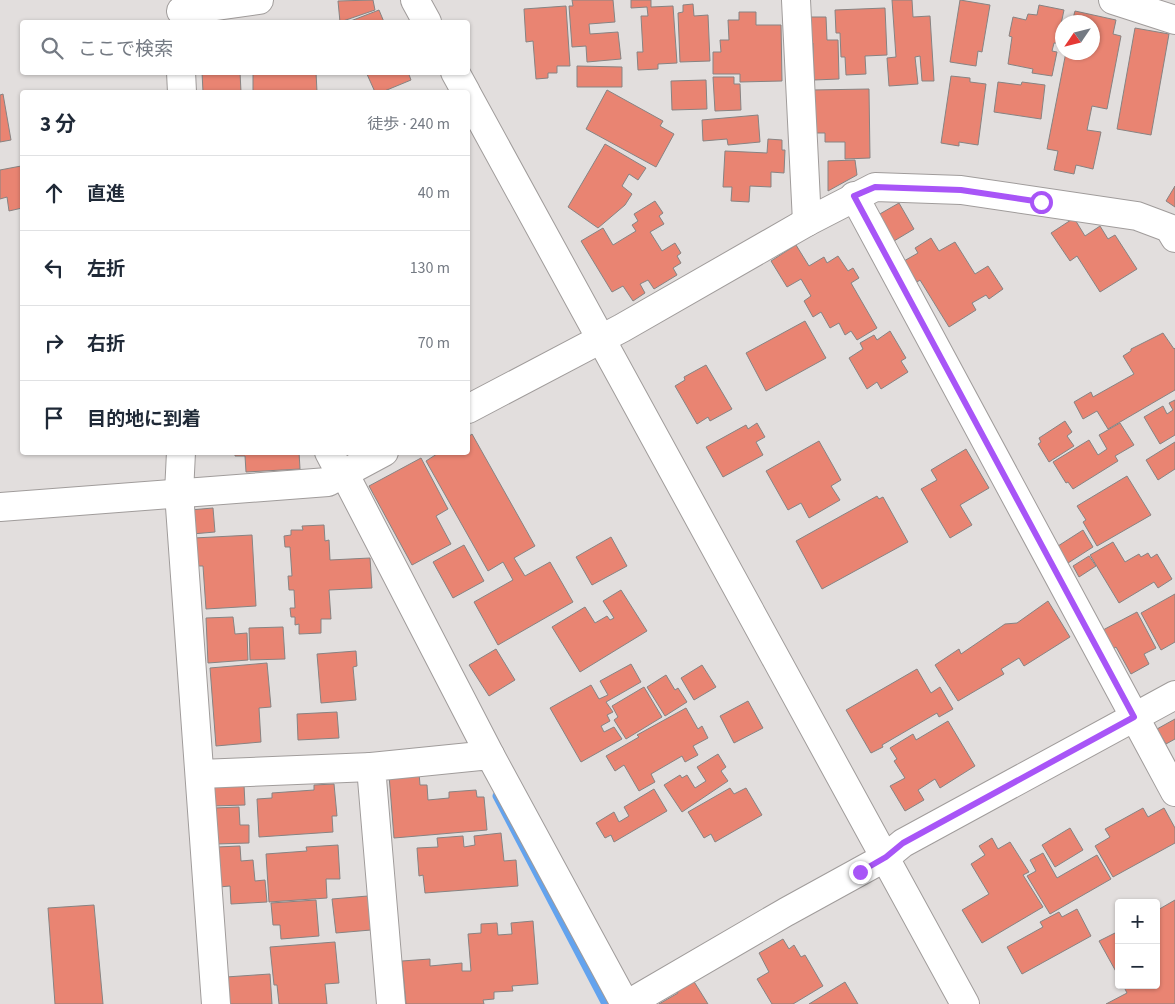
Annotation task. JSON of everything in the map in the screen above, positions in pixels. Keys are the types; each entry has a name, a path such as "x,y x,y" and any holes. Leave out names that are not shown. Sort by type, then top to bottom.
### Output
{"street":[{"path":"178,11 259,0"},
{"path":"415,0 426,20"},
{"path":"796,0 807,222"},
{"path":"1128,2 1175,20"},
{"path":"181,75 182,90"},
{"path":"457,75 465,90"},
{"path":"470,100 966,1004"},
{"path":"470,408 601,339 807,222 854,196 875,187 961,190 1137,216 1169,228 1175,238"},
{"path":"854,196 1175,792"},
{"path":"180,455 179,493 216,1004"},
{"path":"0,507 328,482 338,467 375,455"},
{"path":"338,467 490,755 627,1004 786,912 886,857 903,843 1175,695"},
{"path":"200,774 371,767 490,755"},
{"path":"371,767 391,1004"}],"building":[{"path":"373,0 375,10 346,20 340,20 338,1"},
{"path":"572,0 613,0 615,22 589,24 590,34 618,32 621,59 587,62 586,46 572,47 569,6 573,6"},
{"path":"631,0 651,0 651,7 673,6 677,63 658,64 658,69 638,70 637,52 643,52 641,16 648,16 647,7 631,8"},
{"path":"892,0 912,0 913,17 930,16 934,81 922,81 920,56 915,57 918,84 889,86 887,58 896,57"},
{"path":"960,0 990,5 982,52 978,51 976,66 950,62"},
{"path":"693,4 694,16 708,15 710,61 680,62 678,13 683,12 683,5"},
{"path":"1039,5 1064,10 1063,15 1055,15 1055,43 1052,51 1055,52 1055,60 1052,76 1032,73 1033,69 1008,64 1012,37 1009,36 1013,17 1026,20 1028,14 1037,15"},
{"path":"566,6 570,66 557,66 557,73 548,73 548,78 536,79 533,41 526,42 524,9"},
{"path":"885,8 887,55 865,56 866,74 846,75 845,57 841,57 840,33 836,33 835,10"},
{"path":"379,10 383,20 353,20"},
{"path":"1075,11 1093,15 1074,15"},
{"path":"739,12 756,12 756,25 781,25 782,81 740,82 740,74 713,74 713,52 721,52 720,40 729,40 728,20 739,20"},
{"path":"1100,16 1116,20 1113,34 1121,36 1107,109 1092,106 1087,130 1101,132 1093,169 1076,165 1074,174 1054,170 1058,151 1047,149 1064,60 1100,60"},
{"path":"808,17 826,17 827,40 838,40 839,79 814,80 813,43 809,43"},
{"path":"1135,28 1169,34 1151,135 1117,129"},
{"path":"577,66 622,67 622,87 577,87"},
{"path":"202,75 240,75 241,90 203,90"},
{"path":"253,75 316,75 317,90 253,90"},
{"path":"367,75 409,75 411,80 387,90 374,90"},
{"path":"951,76 970,78 970,82 986,84 978,145 959,142 959,146 941,143"},
{"path":"713,77 734,77 734,84 740,84 741,110 715,111"},
{"path":"706,80 707,109 672,110 671,81"},
{"path":"998,82 1021,85 1022,82 1045,85 1041,119 994,112"},
{"path":"869,89 870,158 845,159 845,142 825,142 825,133 813,133 812,90"},
{"path":"607,90 663,121 660,126 674,134 656,167 586,129"},
{"path":"3,94 11,140 0,142 0,95"},
{"path":"758,115 760,142 728,145 727,139 703,141 702,120"},
{"path":"768,139 782,140 782,150 785,150 784,173 771,172 771,187 750,186 749,202 731,201 732,187 723,187 725,151 767,153"},
{"path":"605,144 646,168 638,180 629,174 622,186 632,194 625,205 598,228 568,207"},
{"path":"855,160 857,175 828,191 828,161"},
{"path":"20,166 20,208 9,211 7,197 0,199 0,170"},
{"path":"1175,186 1175,207 1166,201"},
{"path":"655,201 663,213 659,216 664,224 650,232 662,251 675,243 681,253 677,256 681,263 673,268 677,275 654,289 648,280 640,284 645,293 633,301 623,286 612,292 581,241 603,228 613,245 636,231 632,225 638,221 634,214"},
{"path":"899,203 914,229 894,241 878,215"},
{"path":"1074,218 1085,236 1100,226 1108,239 1115,235 1137,269 1100,292 1077,256 1070,261 1051,233"},
{"path":"931,238 939,251 955,242 975,274 988,266 1003,289 989,299 986,295 972,303 976,310 949,327 920,280 917,282 904,261 918,253 915,248"},
{"path":"796,245 809,266 824,257 827,263 838,256 848,271 853,268 859,278 851,283 877,328 857,340 851,331 845,335 839,323 830,328 821,312 813,317 804,301 811,296 801,279 787,287 771,261"},
{"path":"805,321 826,358 766,391 746,353"},
{"path":"890,331 906,358 901,361 908,372 881,389 877,382 867,389 849,358 863,349 860,343 874,335 877,340"},
{"path":"1163,333 1175,348 1175,390 1108,429 1097,411 1083,419 1074,402 1091,392 1093,397 1134,374 1123,356 1131,351 1131,349"},
{"path":"706,365 732,409 710,421 708,417 697,424 675,386 685,380 684,377"},
{"path":"1175,400 1175,435 1160,444 1144,417 1163,406 1167,414 1173,410 1169,403"},
{"path":"1065,421 1072,432 1067,436 1074,446 1049,462 1038,444 1041,442 1039,438"},
{"path":"757,423 765,437 756,442 763,455 723,477 706,447 746,425 748,429"},
{"path":"1120,423 1134,445 1115,456 1118,461 1073,489 1068,482 1066,483 1053,462 1089,440 1098,455 1107,449 1099,435"},
{"path":"472,434 535,546 514,558 525,576 550,562 573,602 498,645 474,602 513,580 503,562 488,571 426,461 435,455 470,455 470,436"},
{"path":"819,441 841,480 831,486 840,500 809,518 801,503 788,510 766,471"},
{"path":"1175,442 1175,469 1158,480 1146,460"},
{"path":"966,449 989,488 960,505 972,525 950,538 921,489 937,480 931,470"},
{"path":"299,455 300,469 246,472 245,456 235,456"},
{"path":"421,458 448,509 436,516 451,544 412,565 369,486"},
{"path":"1127,476 1151,515 1097,546 1083,522 1086,520 1077,506"},
{"path":"877,496 879,499 883,497 908,542 822,589 796,541"},
{"path":"213,508 215,532 192,534 190,510"},
{"path":"324,525 325,541 329,540 330,560 370,558 372,588 329,590 331,619 321,619 321,633 299,634 299,624 295,625 295,617 291,617 290,608 295,608 294,590 289,590 288,576 292,576 290,547 285,547 284,536 291,535 291,530 303,530 302,526"},
{"path":"1083,530 1093,547 1068,563 1058,546"},
{"path":"252,535 256,606 206,609 203,566 195,566 194,538"},
{"path":"611,537 627,566 592,585 576,557"},
{"path":"1113,542 1125,562 1139,554 1141,557 1148,553 1151,558 1157,554 1172,579 1158,588 1154,582 1119,603 1090,555"},
{"path":"464,545 484,581 453,598 433,562"},
{"path":"1089,556 1096,566 1079,577 1073,566"},
{"path":"621,590 647,631 580,672 552,627 585,607 595,623 607,616 610,620 614,618 603,601"},
{"path":"1175,594 1175,642 1161,650 1141,613"},
{"path":"1048,601 1070,637 1024,666 1019,658 1001,669 1004,674 958,701 935,665 959,649 961,654 1005,624 1017,623"},
{"path":"1137,612 1156,648 1144,654 1149,664 1131,674 1116,647 1113,649 1103,630"},
{"path":"233,617 235,634 247,633 248,660 208,663 206,618"},
{"path":"283,627 285,659 250,660 249,628"},
{"path":"496,649 515,680 489,696 469,665"},
{"path":"356,651 357,666 353,667 356,700 321,703 317,654"},
{"path":"267,663 271,707 259,708 261,742 216,746 210,668"},
{"path":"631,664 641,682 606,702 613,712 607,715 610,721 601,726 604,732 614,727 622,739 581,762 550,708 591,685 599,699 608,695 600,681"},
{"path":"702,665 716,687 694,700 681,678"},
{"path":"917,669 931,693 940,687 953,709 939,717 937,713 871,753 846,710"},
{"path":"666,675 675,690 678,688 687,702 665,716 647,687"},
{"path":"644,687 662,717 626,739 614,720 618,717 612,706"},
{"path":"748,701 763,728 734,743 720,716"},
{"path":"686,708 698,729 702,726 708,738 693,746 698,755 685,762 682,756 651,774 655,782 639,791 624,765 615,771 606,756 639,737 637,735"},
{"path":"337,712 339,738 298,740 297,714"},
{"path":"1175,719 1175,739 1166,744 1157,729"},
{"path":"948,721 975,766 940,788 935,779 918,790 924,800 905,811 890,786 905,778 894,761 897,759 890,748 913,734 916,740"},
{"path":"718,754 726,767 721,771 728,781 682,812 664,785 680,775 682,778 687,775 695,788 706,781 697,767"},
{"path":"419,773 420,785 427,785 428,800 449,798 449,792 476,790 477,797 484,797 487,830 394,838 389,775"},
{"path":"334,784 337,816 332,816 333,832 259,837 257,799 272,798 272,793 314,790 314,785"},
{"path":"244,785 245,805 213,806 212,787"},
{"path":"730,788 734,794 746,788 762,815 715,842 711,834 704,838 688,812"},
{"path":"654,789 667,811 614,842 611,835 605,838 596,823 614,812 619,822 629,816 624,807"},
{"path":"239,807 240,825 249,825 249,843 216,844 214,808"},
{"path":"1143,808 1148,817 1164,808 1175,828 1175,843 1113,877 1095,846 1110,837 1105,829"},
{"path":"1070,828 1083,850 1055,867 1042,845"},
{"path":"501,833 504,861 516,860 518,886 425,893 423,875 419,876 417,848 438,847 437,838 463,836 464,847 475,845 474,836"},
{"path":"992,838 998,849 1010,842 1029,872 1023,875 1043,907 982,943 962,910 989,894 971,864 985,855 979,846"},
{"path":"338,845 340,879 326,879 327,898 269,902 266,854 307,851 306,847"},
{"path":"240,846 241,861 253,860 255,881 265,880 267,902 231,904 230,886 219,887 217,847"},
{"path":"1043,853 1057,878 1097,855 1111,879 1050,914 1027,876 1036,871 1030,860"},
{"path":"368,896 371,930 336,933 332,899"},
{"path":"316,900 319,936 281,939 280,925 273,925 271,903"},
{"path":"1175,900 1175,1004 1106,1004 1127,993 1125,989 1160,989 1160,909"},
{"path":"94,905 103,1004 55,1004 48,908"},
{"path":"1077,909 1091,936 1022,974 1007,947 1043,927 1040,922 1059,912 1062,917"},
{"path":"533,921 538,984 512,986 513,991 494,992 494,999 483,1000 484,1004 406,1004 402,961 430,959 430,966 462,963 462,971 471,971 468,934 481,933 481,924 497,923 498,935 512,934 511,923"},
{"path":"1115,933 1115,970 1099,941"},
{"path":"783,939 789,949 794,945 801,957 805,955 823,986 793,1004 772,1004 757,979 769,972 759,953"},
{"path":"335,942 339,983 325,984 327,1004 279,1004 277,985 274,985 270,947"},
{"path":"270,974 272,1004 228,1004 226,977"},
{"path":"693,980 708,1004 659,1004 678,993 676,990"},
{"path":"845,982 858,1004 809,1004"}],"waterway":[{"path":"497,796 606,1004"}],"route":[{"path":"860,872 886,857 903,843 1134,717 854,196 875,187 961,190 1041,202"}]}
